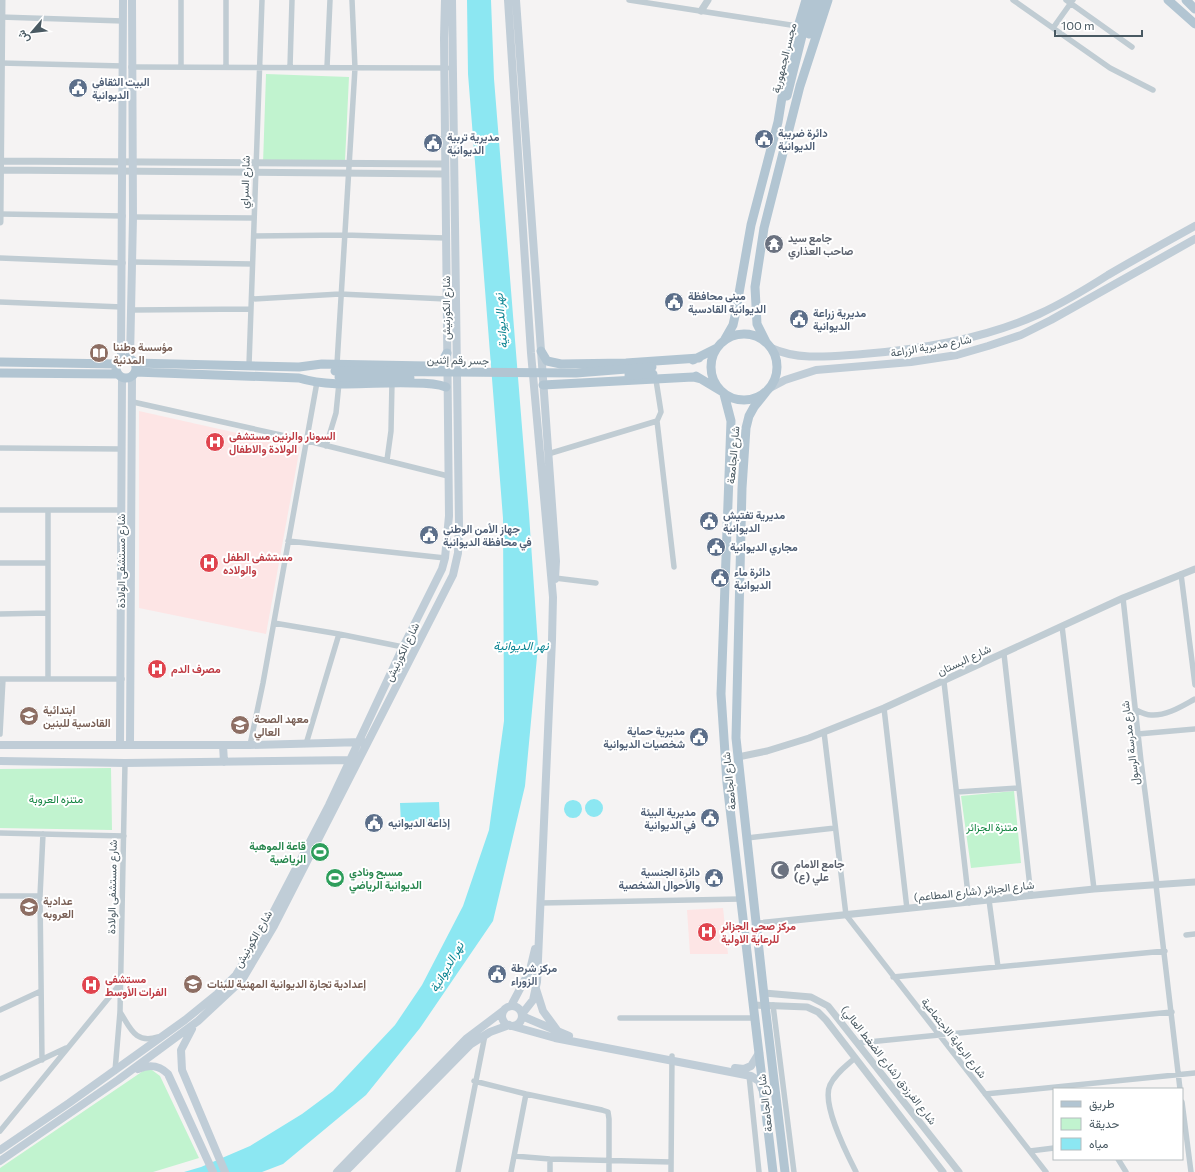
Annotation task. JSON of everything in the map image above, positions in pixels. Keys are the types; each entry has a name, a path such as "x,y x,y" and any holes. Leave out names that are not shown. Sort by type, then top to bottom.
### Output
{"main road":[{"path":"123,0 122,307 125,361 134,374"},
{"path":"119,376 115,368 125,361 132,310 132,0"},
{"name":"شارع الكورنيش","path":"0,1150 70,1103 164,1035 217,994 242,967 267,925 351,760 392,670 442,569 445,558 448,530 444,68 445,0"},
{"name":"شارع الكورنيش","path":"0,1161 76,1110 198,1020 242,980 274,926 370,742 453,575 458,553 459,532 456,199 452,0"},
{"path":"508,0 533,385 553,598"},
{"path":"516,0 556,561 553,598 540,929 536,989 540,1005 546,1016 562,1034"},
{"path":"654,374 699,358 717,348 725,339 733,325 751,225 778,122 785,73 797,26 806,0"},
{"name":"مجسر الجمهورية","path":"793,113 798,65 807,16 813,0"},
{"name":"مجسر الجمهورية","path":"778,122 820,0"},
{"path":"533,385 679,372 694,375 732,398 746,401 756,398 767,390 773,381 776,364 757,324 755,287 764,228 793,113 815,37 828,0"},
{"path":"1168,0 1195,24"},
{"path":"1186,0 1195,8"},
{"path":"445,81 449,76 454,80"},
{"path":"445,198 456,199"},
{"name":"شارع مديرية الزراعة","path":"768,345 797,356 849,355 908,350 987,333 1039,314 1064,302 1146,253 1195,226"},
{"name":"شارع مديرية الزراعة","path":"767,390 786,380 816,370 911,362 957,354 1021,335 1051,320 1195,239"},
{"path":"1146,253 1152,263"},
{"path":"725,339 742,333 758,337 768,345"},
{"path":"717,348 712,368 722,392"},
{"path":"531,353 541,351"},
{"path":"541,351 547,361 561,364 626,363 699,358"},
{"path":"0,372 119,376 134,374 298,378 433,366 441,364 447,353"},
{"path":"0,362 125,361 299,367 392,382 437,384 446,387"},
{"name":"شارع مستشفى الولادة","path":"130,745 132,402 134,374"},
{"path":"298,378 318,382 337,374"},
{"name":"جسر رقم إثنين","path":"337,374 525,379 654,374"},
{"name":"شارع مستشفى الولادة","path":"119,376 122,449 122,679 120,745"},
{"name":"شارع الجامعة","path":"767,390 751,412 746,428 742,488 736,721 738,756 764,993 769,1005 767,1027 785,1172"},
{"name":"شارع الجامعة","path":"722,392 729,411 731,427 726,514 726,588 721,694 722,720 727,784 772,1172"},
{"path":"448,530 459,532"},
{"path":"442,569 453,575"},
{"path":"122,573 132,574"},
{"path":"392,670 404,674"},
{"path":"722,720 736,721"},
{"path":"0,745 250,745 370,742"},
{"path":"38,745 33,748 32,752 33,757 38,760"},
{"path":"223,745 224,762"},
{"path":"17,760 24,758 26,753 25,749 20,746"},
{"path":"0,761 38,760 125,763 360,760"},
{"path":"727,784 741,783"},
{"path":"337,1172 466,1039 511,1006 530,970 540,929"},
{"path":"345,1172 471,1044 485,1035 520,1022 522,1015 530,1004 536,989"},
{"path":"511,1006 517,1007 522,1015 562,1034 749,1075 759,1080 764,1094"},
{"path":"503,1011 502,1018 510,1025 550,1037 744,1069 753,1064 759,1052"},
{"path":"198,1020 183,1044 180,1064 225,1172"},
{"path":"755,1022 762,1022 767,1027"},
{"path":"127,1073 151,1065 163,1069 171,1079 213,1172"},
{"path":"70,1103 76,1110"}],"street":[{"path":"0,222 2,0"},
{"path":"181,0 181,67"},
{"path":"226,0 226,67"},
{"name":"شارع السراي","path":"250,365 252,264 262,0"},
{"path":"290,67 292,0"},
{"path":"327,67 330,0"},
{"path":"326,446 336,412 340,294 355,68 352,0"},
{"path":"629,0 664,3 702,11 797,26"},
{"path":"702,11 708,0"},
{"path":"1013,0 1110,68 1153,90"},
{"path":"1053,28 1070,1 1132,47"},
{"path":"1,17 123,20"},
{"path":"1,63 123,66"},
{"path":"131,67 454,68"},
{"path":"1,161 123,167"},
{"path":"0,170 256,163 349,162 445,164"},
{"path":"133,167 256,172 445,174"},
{"path":"0,214 123,216"},
{"path":"133,217 254,218"},
{"path":"254,236 344,235 446,238"},
{"path":"0,258 122,264"},
{"path":"132,262 252,264"},
{"path":"252,299 340,294 446,299"},
{"path":"0,302 122,307"},
{"path":"132,310 251,309"},
{"path":"654,374 661,412 657,421 674,567"},
{"path":"250,745 274,624 318,382"},
{"path":"387,460 391,431 392,382"},
{"path":"132,402 308,441 448,476"},
{"path":"548,454 657,421"},
{"path":"0,448 122,449"},
{"path":"0,510 122,510"},
{"path":"48,510 48,678"},
{"path":"288,541 445,558"},
{"path":"0,563 48,563"},
{"name":"شارع البستان","path":"738,756 774,749 824,732 884,708 944,682 1123,598 1195,569"},
{"path":"1181,574 1195,685"},
{"path":"555,578 596,583"},
{"name":"شارع مدرسة الرسول","path":"1123,598 1180,1088"},
{"path":"0,614 48,613"},
{"path":"274,624 339,634 403,648"},
{"path":"1062,626 1094,889"},
{"path":"306,744 339,634"},
{"path":"1004,654 1030,896"},
{"path":"0,734 1,679 122,679"},
{"path":"944,682 969,903"},
{"path":"1136,710 1150,715 1160,714 1173,711 1195,699"},
{"path":"884,708 907,909"},
{"path":"1138,734 1195,729"},
{"path":"824,732 846,915"},
{"name":"شارع مستشفى الولادة","path":"114,1071 120,1012 121,984 125,763"},
{"path":"957,792 1019,788"},
{"path":"747,838 835,828"},
{"path":"0,833 124,836"},
{"path":"42,1060 40,896 43,834"},
{"name":"شارع الجزائر (شارع المطاعم)","path":"756,924 1094,889 1195,882"},
{"path":"0,896 40,896"},
{"path":"541,903 740,899"},
{"path":"989,900 998,968"},
{"name":"شارع الرعاية الاجتماعية","path":"846,915 1046,1172"},
{"path":"1186,935 1195,934"},
{"path":"893,977 1165,951"},
{"path":"0,1131 121,984"},
{"path":"0,1010 41,991"},
{"name":"شارع الفرزدق (شارع الضغط العالي)","path":"764,993 811,997 820,1001 832,1010 959,1172"},
{"name":"شارع الفرزدق (شارع الضغط العالي)","path":"753,1005 807,1007 818,1012 824,1017 944,1172"},
{"path":"769,1005 794,1172"},
{"path":"824,1017 832,1010"},
{"path":"120,1012 131,1029 141,1038 152,1038 164,1035"},
{"path":"858,1043 1172,1012"},
{"path":"620,1018 755,1022"},
{"path":"458,1172 474,1081 485,1035"},
{"path":"0,1079 68,1047"},
{"path":"671,1057 671,1172"},
{"path":"855,1058 835,1078 830,1086 828,1096 840,1140 856,1172"},
{"path":"860,1065 869,1058"},
{"path":"985,1094 1195,1073"},
{"path":"749,1075 759,1172"},
{"path":"474,1081 608,1112 609,1172"},
{"path":"511,1172 526,1094"},
{"path":"1183,1110 1191,1172"},
{"path":"1030,1150 1053,1148"},
{"path":"514,1156 550,1159 671,1162"},
{"path":"550,1159 550,1172"},
{"path":"1119,1160 1126,1172"}],"shaded area":[{"name":"مستشفى الطفل والولاده","path":"139,411 300,447 266,634 139,608"},
{"name":"مركز صحي الجزائر للرعاية الاولية","path":"723,908 728,954 690,954 687,910"}],"green space":[{"path":"266,74 349,77 345,161 263,164"},
{"name":"متنزه العروبة","path":"111,768 112,830 0,828 0,769"},
{"name":"متنزة الجزائر","path":"1014,791 1021,863 971,868 961,796"},
{"path":"146,1069 152,1070 160,1076 199,1158 153,1172 0,1172 0,1168"}],"water":[{"name":"نهر الديوانية","path":"467,0 491,0 494,79 529,514 538,646 525,786 493,921 420,1028 366,1095 283,1164 262,1172 184,1172 201,1167 250,1146 302,1114 333,1091 395,1025 422,985 463,906 489,830 504,721 503,518 468,74"},
{"path":"594,799 600,802 603,808 600,814 594,817 588,814 585,808 588,802"},
{"path":"573,800 579,803 582,809 579,815 573,818 567,815 564,809 567,803"},
{"path":"439,802 440,823 401,824 400,803"}],"place":[{"name":"البيت الثقافي الديوانية","path":"78,88"},
{"name":"دائرة ضريبة الديوانية","path":"764,139"},
{"name":"مديرية تربية الديوانية","path":"433,143"},
{"name":"جامع سيد صاحب العذاري","path":"774,244"},
{"name":"مبنى محافظة الديوانية القادسية","path":"674,302"},
{"name":"مديرية زراعة الديوانية","path":"799,319"},
{"name":"مؤسسة وطننا المدنية","path":"99,353"},
{"name":"السونار والرنين مستشفى الولادة والاطفال","path":"215,442"},
{"name":"مديرية تفتيش الديوانية","path":"709,521"},
{"name":"جهاز الأمن الوطني في محافظة الديوانية","path":"429,535"},
{"name":"مجاري الديوانية","path":"716,547"},
{"name":"مستشفى الطفل والولاده","path":"209,563"},
{"name":"دائرة ماء الديوانية","path":"720,578"},
{"name":"مصرف الدم","path":"157,669"},
{"name":"ابتدائية القادسية للبنين","path":"29,716"},
{"name":"معهد الصحة العالي","path":"240,725"},
{"name":"مديرية حماية شخصيات الديوانية","path":"699,737"},
{"name":"مديرية البيئة في الديوانية","path":"710,818"},
{"name":"إذاعة الديوانيه","path":"374,823"},
{"name":"قاعة الموهبة الرياضية","path":"320,852"},
{"name":"جامع الامام علي (ع)","path":"780,870"},
{"name":"مسبح ونادي الديوانية الرياضي","path":"335,878"},
{"name":"دائرة الجنسية والأحوال الشخصية","path":"714,878"},
{"name":"عدادية العروبه","path":"29,907"},
{"name":"مركز صحي الجزائر للرعاية الاولية","path":"707,932"},
{"name":"مركز شرطة الزوراء","path":"497,974"},
{"name":"إعدادية تجارة الديوانية المهنية للبنات","path":"193,984"},
{"name":"مستشفى الفرات الأوسط","path":"91,985"}]}
